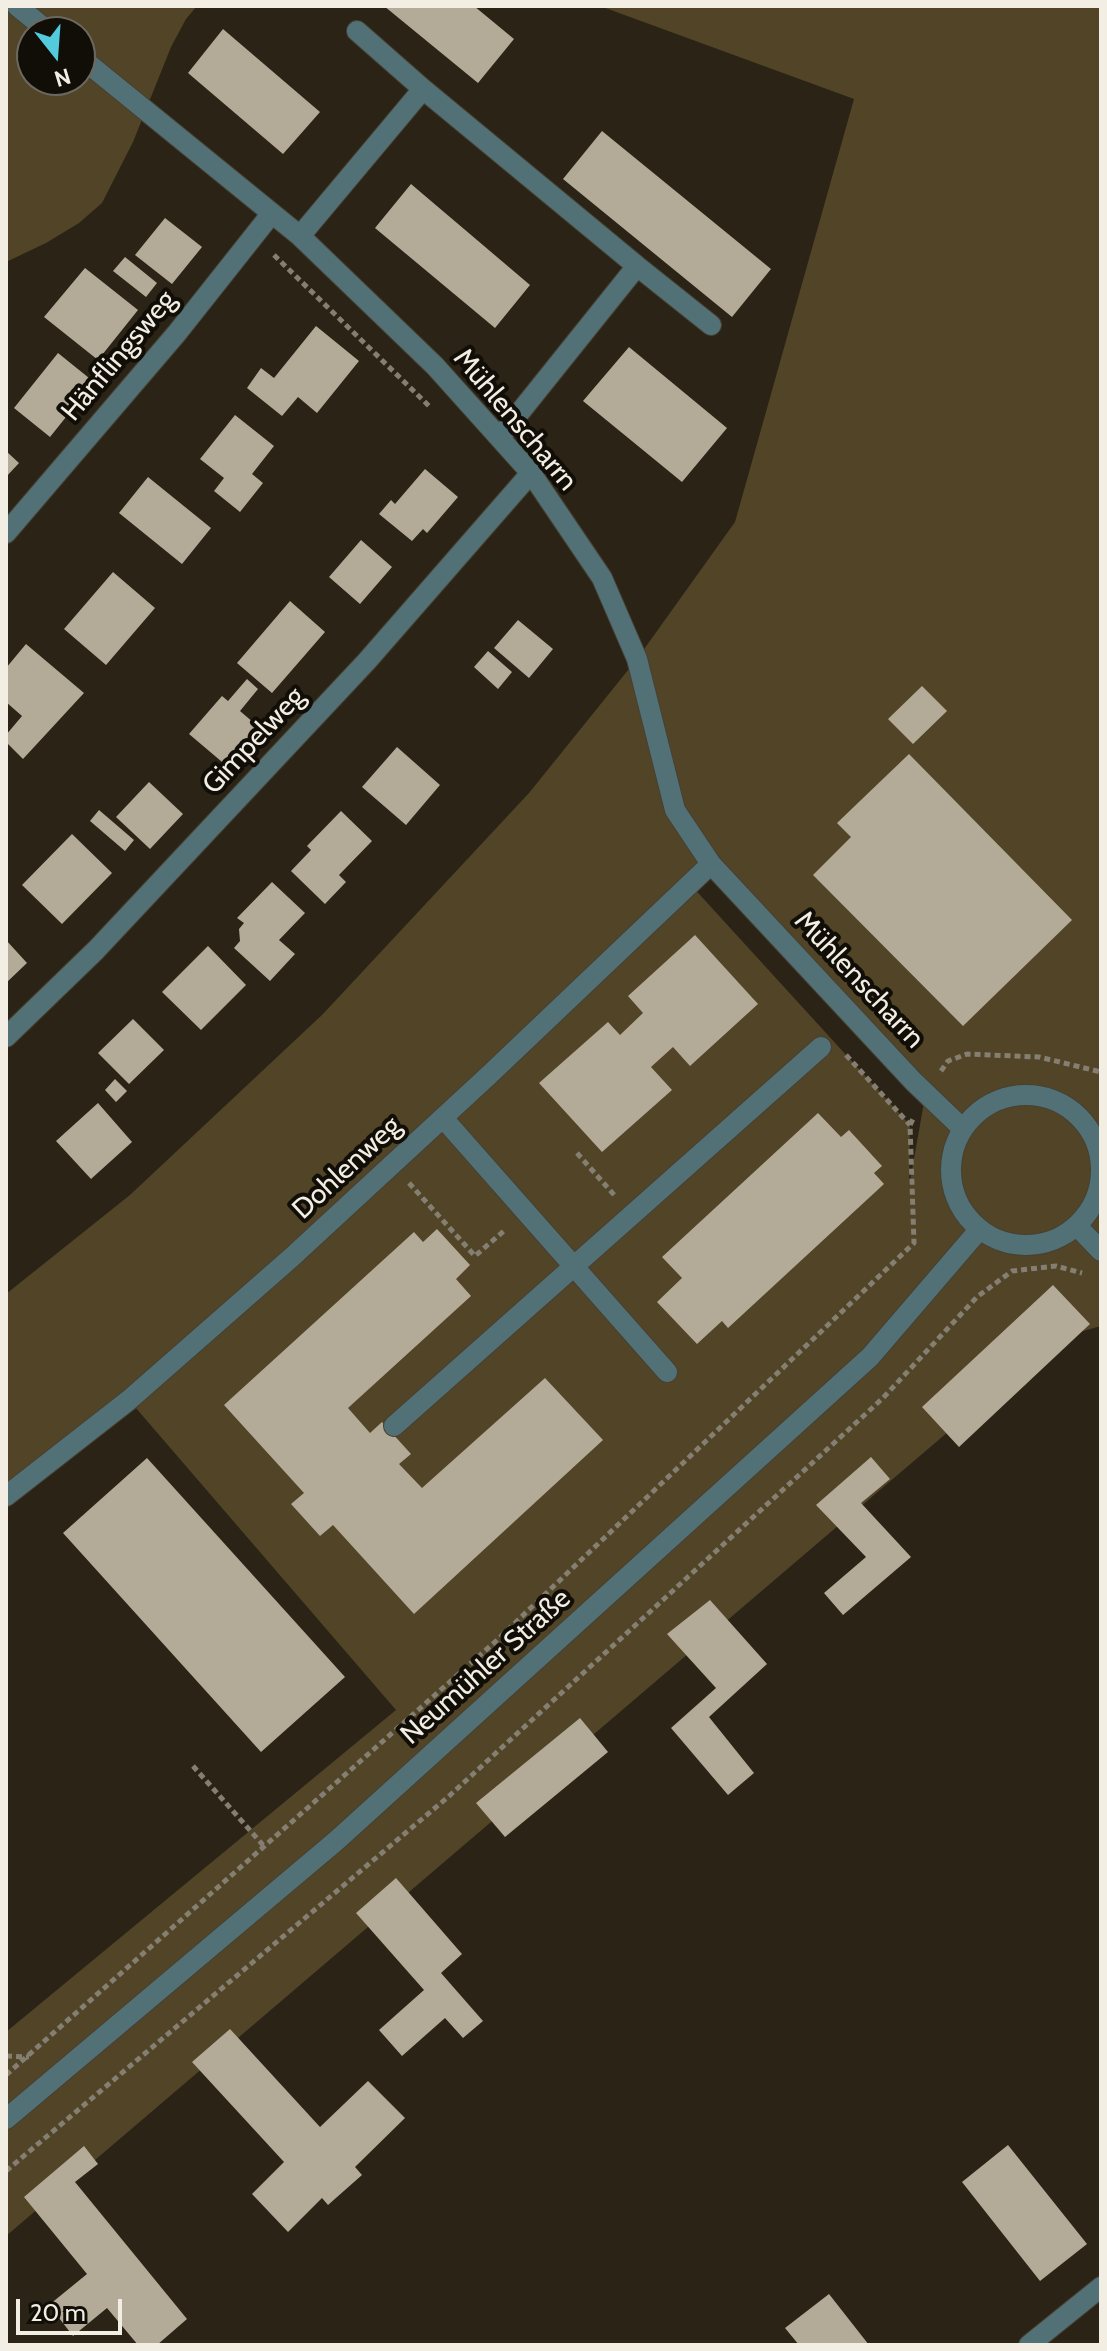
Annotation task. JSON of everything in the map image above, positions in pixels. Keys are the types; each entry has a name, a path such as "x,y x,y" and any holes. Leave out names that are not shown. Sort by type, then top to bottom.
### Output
{"street":[{"path":"357,31 423,89 711,325"},
{"name":"Mühlenscharrn","path":"96,70 300,236 435,366 531,473 602,578 637,659 675,810 711,864 913,1081 963,1129"},
{"path":"300,236 423,89"},
{"name":"Hänflingsweg","path":"6,533 177,333 272,213"},
{"path":"500,437 637,266"},
{"name":"Gimpelweg","path":"6,1037 96,950 367,661 531,473"},
{"name":"Dohlenweg","path":"6,1496 129,1400 292,1257 711,864"},
{"path":"394,1426 631,1215 829,1046"},
{"path":"1024,1095 1045,1097 1096,1128 1101,1180 1094,1203 1077,1226 1064,1235 1043,1244 1021,1245 999,1241 979,1230 964,1214 954,1194 950,1172 953,1150 963,1129 979,1111 1000,1100 1024,1095"},
{"path":"443,1118 667,1372"},
{"path":"1077,1226 1101,1251"},
{"name":"Neumühler Straße","path":"6,2119 336,1841 858,1368 949,1268 979,1230"},
{"path":"1029,2345 1101,2287"}],"path":[{"path":"254,237 437,413"},
{"path":"6,2075 496,1641 914,1243 910,1125 829,1046"},
{"path":"948,1061 967,1054 1039,1057 1101,1072"},
{"path":"577,1153 631,1215"},
{"path":"393,1164 475,1256 525,1212"},
{"path":"6,2171 448,1797 883,1398 977,1297 1012,1271 1056,1266 1096,1277"},
{"path":"193,1766 263,1845"},
{"path":"6,2056 29,2057"}],"shaded area":[{"path":"8,6 197,6 171,47 133,142 102,203 79,223 6,262"},
{"path":"600,6 1101,6 1101,1326 1058,1338 6,2236 6,2032 396,1710 129,1400 6,1496 6,1294 130,1195 323,1014 529,793 637,659 735,522 854,99","holes":["711,864 926,1091 909,1187 910,1125 690,884"]}],"building":[{"path":"384,6 474,6 514,39 478,83"},
{"path":"223,29 320,112 283,154 188,73"},
{"path":"602,131 771,269 732,317 563,179"},
{"path":"411,184 530,285 495,328 375,228"},
{"path":"165,218 202,247 172,284 135,255"},
{"path":"125,257 157,283 146,297 113,271"},
{"path":"85,268 138,310 98,360 44,317"},
{"path":"316,326 359,361 317,413 298,397 282,416 247,388 261,368 274,378"},
{"path":"629,347 727,428 682,482 583,401"},
{"path":"58,353 94,382 50,437 14,408"},
{"path":"235,415 274,446 252,474 263,483 240,512 214,491 224,478 200,459"},
{"path":"6,451 19,463 6,477"},
{"path":"425,469 458,497 427,533 423,529 412,541 379,514 391,500 395,504"},
{"path":"148,477 211,528 182,564 119,513"},
{"path":"361,540 392,567 360,604 329,577"},
{"path":"113,572 155,608 106,665 64,629"},
{"path":"290,601 325,632 272,693 237,663"},
{"path":"518,620 553,649 529,678 494,648"},
{"path":"26,644 84,693 23,759 6,742 6,735 22,716 6,702 6,668"},
{"path":"488,651 512,672 498,689 474,667"},
{"path":"247,679 258,689 240,711 261,729 228,767 189,734 222,696 228,701"},
{"path":"922,686 947,711 913,744 888,719"},
{"path":"397,747 440,785 406,825 362,787"},
{"path":"909,754 1072,920 963,1026 813,875 851,837 837,823"},
{"path":"149,782 183,814 150,849 116,817"},
{"path":"99,810 134,840 125,851 90,821"},
{"path":"341,811 372,841 339,875 346,882 325,904 291,871 311,850 307,846"},
{"path":"72,834 112,873 62,924 22,885"},
{"path":"272,882 305,913 279,940 295,954 270,981 234,948 240,941 239,929 244,923 237,918"},
{"path":"695,935 758,1004 690,1066 673,1047 651,1067 672,1090 602,1152 539,1083 608,1022 620,1035 643,1013 628,996"},
{"path":"6,940 27,963 6,983"},
{"path":"208,946 246,985 201,1030 162,992"},
{"path":"133,1019 164,1050 129,1084 98,1053"},
{"path":"115,1079 127,1091 116,1102 105,1090"},
{"path":"98,1103 132,1142 91,1179 56,1141"},
{"path":"818,1113 841,1137 849,1130 882,1166 874,1173 884,1184 728,1328 722,1321 697,1344 657,1302 682,1278 662,1257"},
{"path":"437,1229 470,1265 456,1279 471,1296 348,1408 370,1433 382,1422 411,1454 399,1464 422,1488 545,1378 603,1440 414,1614 333,1525 320,1536 291,1504 304,1493 224,1405 414,1232 423,1242"},
{"path":"1053,1285 1090,1324 959,1447 922,1407"},
{"path":"871,1457 890,1479 861,1503 911,1557 843,1615 824,1593 866,1557 816,1505"},
{"path":"147,1458 345,1677 261,1752 63,1533"},
{"path":"710,1600 767,1664 709,1717 754,1773 728,1795 671,1728 716,1688 667,1634"},
{"path":"580,1718 608,1752 505,1837 476,1803"},
{"path":"396,1878 462,1954 441,1973 483,2021 463,2038 445,2018 402,2056 379,2030 424,1990 356,1913"},
{"path":"230,2029 320,2127 368,2081 405,2118 355,2167 362,2175 328,2205 322,2198 288,2232 252,2194 284,2162 192,2062"},
{"path":"1008,2145 1087,2244 1040,2281 962,2182"},
{"path":"84,2146 98,2164 75,2182 187,2319 157,2345 138,2345 107,2308 73,2336 49,2305 87,2274 24,2197"},
{"path":"829,2294 869,2345 799,2345 785,2328"}]}
